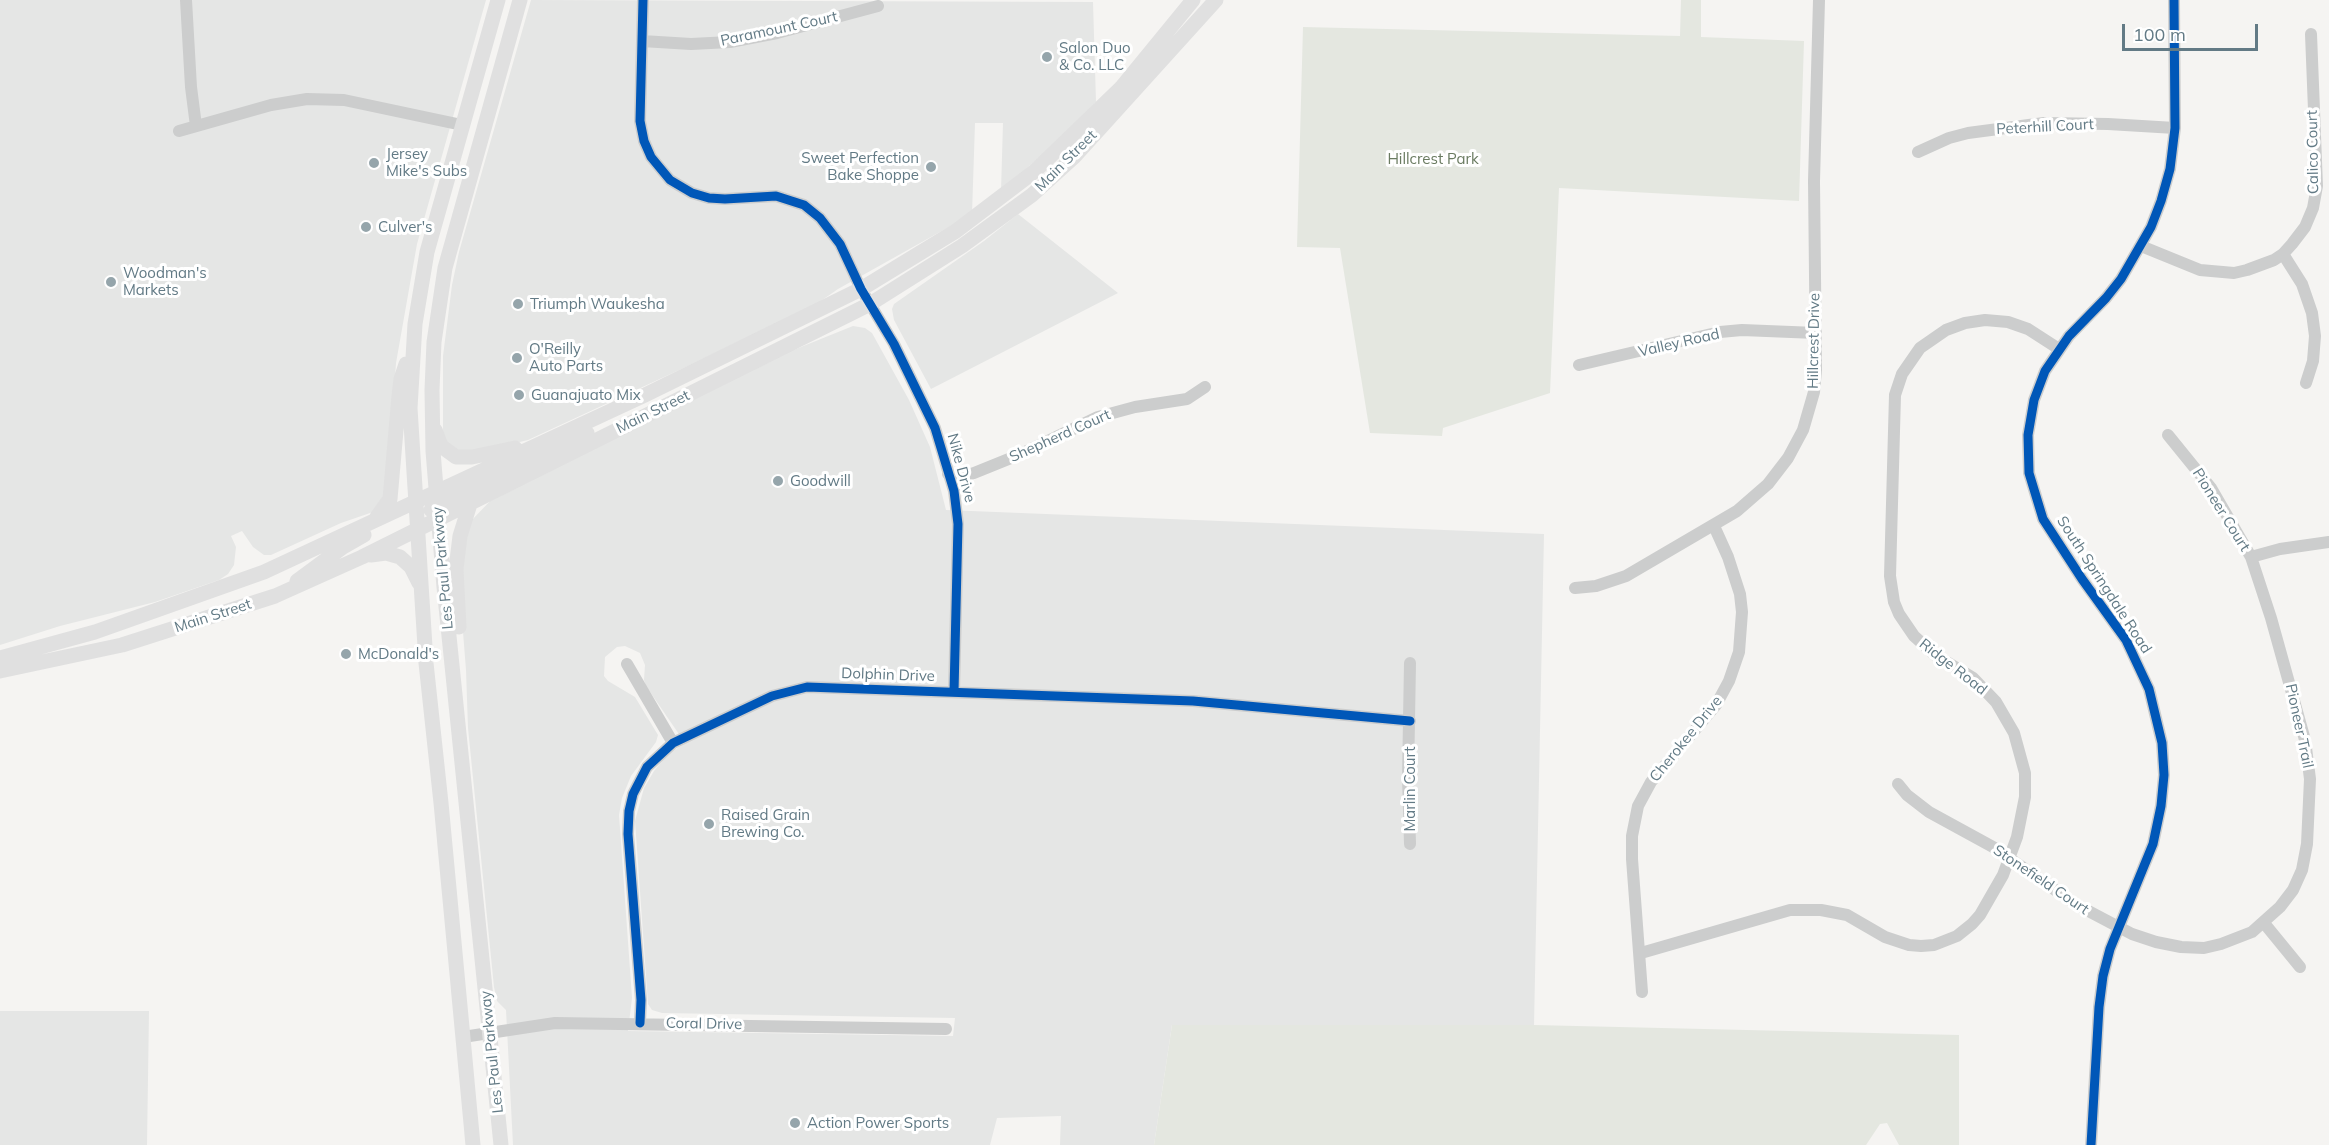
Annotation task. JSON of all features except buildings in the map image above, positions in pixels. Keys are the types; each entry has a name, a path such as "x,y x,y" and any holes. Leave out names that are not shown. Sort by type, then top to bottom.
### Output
{"main road":[{"name":"Les Paul Parkway","path":"474,1142 426,663 418,528 428,505 436,331 445,268 520,0"},
{"name":"Main Street","path":"0,671 43,664 123,645 277,595 362,557 418,528 428,505 541,441 664,386 861,289 956,231 1035,171 1121,88 1203,2"},
{"name":"Main Street","path":"0,658 95,632 235,583 264,572 373,520 428,505 470,504 870,304 962,246 1032,195 1074,157 1203,2"},
{"name":"Les Paul Parkway","path":"496,6 427,252 412,351 410,408 428,505 458,719 501,1145"},
{"path":"484,128 474,112 474,106 494,34 496,6"},
{"path":"458,219 454,197 468,145 468,137 462,124"},
{"path":"962,246 962,235 992,213 1001,197"},
{"path":"373,520 382,513 390,499 401,379 412,351"},
{"path":"277,595 343,547 428,505 586,434 664,386"},
{"path":"432,420 441,446 456,457 484,455 541,441"},
{"path":"458,719 461,660 456,569 460,536 470,504"},
{"path":"277,595 267,588 271,578 319,552 336,538"},
{"path":"362,557 386,553 400,557 411,567 420,588"},
{"path":"235,583 259,587 277,595"},
{"path":"441,803 458,878 472,1022 490,1033"}],"street":[{"path":"186,0 191,87 196,126"},
{"name":"Nike Drive","path":"643,0 640,121 645,144 660,170 681,188 701,196 725,199 776,196 804,205 820,218 840,244 861,289 894,344 930,418 946,458 948,474 954,491 958,524 954,692"},
{"name":"Hillcrest Drive","path":"1575,588 1596,586 1626,576 1714,526 1758,494 1788,458 1800,437 1814,392 1816,333 1814,181 1819,0"},
{"name":"South Springdale Road","path":"2091,1145 2098,1007 2110,949 2153,843 2162,806 2164,775 2162,743 2149,689 2126,640 2050,532 2032,485 2027,447 2032,408 2045,371 2068,336 2111,292 2141,246 2161,201 2170,169 2175,128 2174,0"},
{"name":"Paramount Court","path":"642,41 702,44 738,41 878,6"},
{"name":"Calico Court","path":"2141,246 2186,265 2217,273 2247,270 2283,254 2305,227 2313,208 2317,186 2311,34"},
{"path":"179,131 282,103 327,98 462,124"},
{"name":"Peterhill Court","path":"1918,152 1949,138 1968,133 2044,123 2175,128"},
{"path":"2283,254 2302,284 2312,313 2315,336 2313,362 2306,383"},
{"name":"Ridge Road","path":"1641,953 1771,914 1805,909 1846,915 1896,942 1909,945 1934,945 1957,936 1972,924 1994,893 2010,858 2021,824 2025,797 2025,773 2014,733 1996,702 1978,683 1955,665 1935,655 1914,636 1899,614 1892,594 1890,576 1893,410 1898,384 1913,356 1931,339 1956,325 1985,320 2008,322 2028,329 2059,349"},
{"name":"Valley Road","path":"1579,365 1720,332 1742,330 1816,333"},
{"name":"Shepherd Court","path":"948,474 962,476 974,473 1021,454 1098,417 1135,407 1187,399 1204,387"},
{"name":"Pioneer Court","path":"2168,435 2211,488 2251,557"},
{"name":"Cherokee Drive","path":"1642,992 1641,953 1632,859 1632,836 1638,806 1657,774 1716,705 1729,681 1738,652 1742,612 1740,594 1728,557 1714,526"},
{"path":"2251,557 2280,549 2329,542"},
{"name":"Pioneer Trail","path":"2251,557 2295,700 2305,740 2310,779 2308,833 2302,870 2293,890 2264,923"},
{"path":"40,647 43,664"},
{"name":"Marlin Court","path":"1410,663 1408,777 1410,843"},
{"path":"627,664 673,743"},
{"name":"Dolphin Drive","path":"640,1023 641,1000 628,822 633,794 654,759 673,743 772,696 807,687 1193,701 1410,721"},
{"name":"Stonefield Court","path":"1898,784 1907,795 1929,812 2010,858 2077,905 2132,934 2181,947 2204,948 2240,937 2264,923"},
{"path":"2264,923 2300,968"},
{"name":"Coral Drive","path":"463,1036 555,1023 946,1029"}],"shaded area":[{"path":"0,0 486,0 417,244 396,363 387,496 373,512 341,523 271,555 264,555 253,547 242,531 231,536 236,547 234,565 228,574 219,580 155,602 60,626 0,645"},
{"path":"531,0 1093,2 1096,102 1060,139 1001,191 1003,123 975,123 972,214 838,289 818,303 690,365 528,440 469,454 450,448 443,434 443,356 452,285 459,252"},
{"path":"1018,214 1118,293 931,389 894,320 892,309 894,304 984,241"},
{"path":"853,326 865,328 872,333 909,400 930,447 946,510 1544,534 1534,1025 1172,1025 1154,1145 1060,1145 1061,1116 997,1118 990,1145 513,1145 506,1010 497,1001 494,987 468,728 460,594 466,532 470,522 493,498 791,351","holes":["625,646 640,653 645,665 646,686 685,743 667,755 654,771 644,788 635,821 648,1004 652,1010 662,1013 955,1018 953,1036 628,1031 632,998 619,815 622,798 631,776 656,742 658,735 635,697 608,681 604,676 605,657 617,647"]},
{"path":"0,1011 149,1011 147,1145 0,1145"}],"green space":[{"name":"Hillcrest Park","path":"1681,0 1701,0 1701,37 1804,41 1799,201 1559,188 1550,393 1443,428 1442,436 1370,433 1340,248 1297,247 1303,27 1680,36"},
{"path":"1172,1025 1534,1025 1959,1035 1959,1145 1899,1145 1887,1123 1880,1124 1866,1145 1154,1145"}],"cycle path":[{"path":"643,0 640,121 644,141 651,157 670,180 692,193 709,198 725,199 776,196 804,205 820,218 840,244 861,289 894,344 935,428 954,491 958,524 954,692"},
{"path":"2091,1145 2103,976 2110,949 2153,844 2161,806 2164,775 2162,743 2149,689 2126,640 2043,519 2029,473 2028,435 2034,400 2045,371 2069,336 2121,279 2151,227 2161,201 2170,169 2175,128 2174,0"},
{"path":"640,1023 641,1000 628,834 629,811 633,794 647,767 673,743 772,696 807,687 1193,701 1410,721"}],"place":[{"name":"Salon Duo & Co. LLC","path":"1047,57"},
{"name":"Jersey Mike's Subs","path":"374,163"},
{"name":"Sweet Perfection Bake Shoppe","path":"931,167"},
{"name":"Culver's","path":"366,227"},
{"name":"Woodman's Markets","path":"111,282"},
{"name":"Triumph Waukesha","path":"518,304"},
{"name":"O'Reilly Auto Parts","path":"517,358"},
{"name":"Guanajuato Mix","path":"519,395"},
{"name":"Goodwill","path":"778,481"},
{"name":"McDonald's","path":"346,654"},
{"name":"Raised Grain Brewing Co.","path":"709,824"},
{"name":"Action Power Sports","path":"795,1123"}]}
